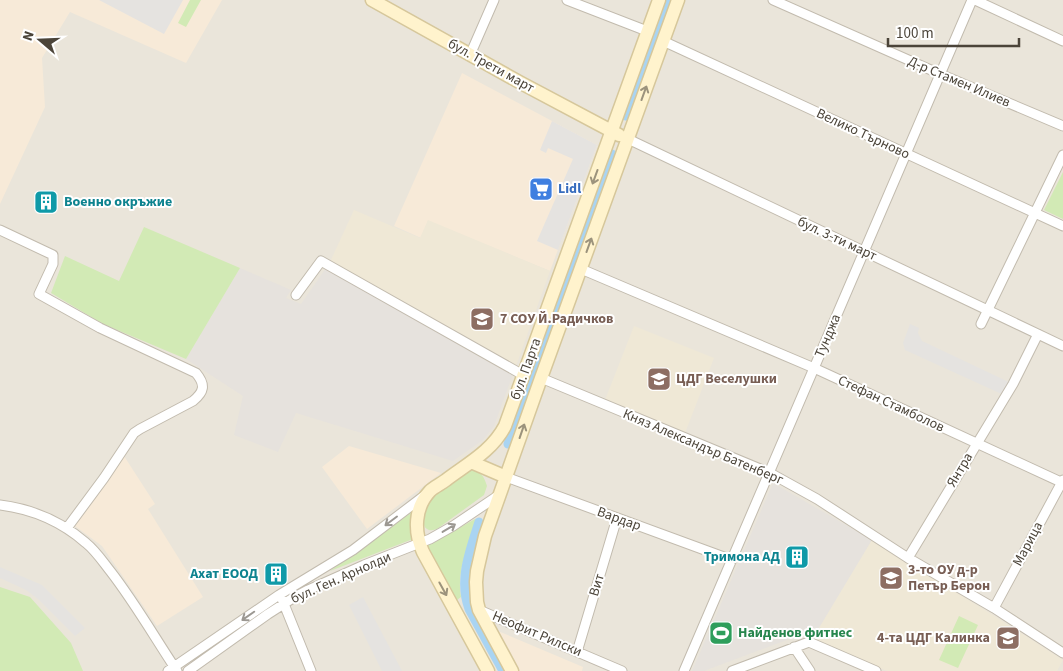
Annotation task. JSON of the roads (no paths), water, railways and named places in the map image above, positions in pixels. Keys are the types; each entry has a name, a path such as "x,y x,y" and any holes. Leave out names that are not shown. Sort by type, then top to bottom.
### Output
{"main road":[{"name":"бул. Парта","path":"488,671 420,544 417,533 417,517 430,491 487,450 500,435 658,0"},
{"name":"бул. Парта","path":"512,671 476,602 476,582 485,536 678,0"},
{"name":"бул. Трети март","path":"376,1 470,55 612,131"},
{"name":"бул. 3-ти март","path":"612,131 628,139"},
{"path":"471,462 506,477"},
{"path":"486,469 493,478 499,496"}],"street":[{"path":"470,55 494,0"},
{"path":"567,0 648,31"},
{"name":"Д-р Стамен Илиев","path":"773,0 1063,126"},
{"path":"973,0 1063,41"},
{"name":"Тунджа","path":"684,671 973,0"},
{"name":"Велико Търново","path":"663,41 1063,226"},
{"name":"бул. 3-ти март","path":"628,139 1063,346"},
{"path":"981,324 1063,155"},
{"path":"0,230 53,255 53,264 39,294 100,328 196,373 201,378 202,391 193,401 134,433 67,528"},
{"path":"296,295 321,261 523,375"},
{"name":"Стефан Стамболов","path":"581,269 814,368 1062,482"},
{"name":"Янтра","path":"908,558 1013,384 1038,334"},
{"name":"Княз Александър Батенберг","path":"541,378 770,473 817,499 908,558 994,608 1063,653"},
{"name":"Вардар","path":"506,477 732,560"},
{"name":"Марица","path":"994,608 1062,482"},
{"name":"бул. Ген. Арнолди","path":"173,670 279,595 353,550 430,491"},
{"name":"бул. Ген. Арнолди","path":"188,671 284,604 308,590 364,565 420,544 448,529 499,496"},
{"path":"0,505 35,512 67,528 87,544 124,588 173,670"},
{"name":"Вит","path":"577,652 617,518"},
{"path":"279,595 311,671"},
{"name":"Неофит Рилски","path":"479,610 622,671"},
{"path":"732,671 809,642 876,671"},
{"path":"794,647 810,671"}],"waterway":[{"path":"626,116 668,0"},
{"path":"508,444 612,154"},
{"path":"479,522 466,565 466,598 469,609 503,671"}],"place":[{"name":"Lidl","path":"541,189"},
{"name":"Военно окръжие","path":"46,202"},
{"name":"7 СОУ Й.Радичков","path":"482,319"},
{"name":"ЦДГ Веселушки","path":"659,379"},
{"name":"Тримона АД","path":"797,557"},
{"name":"Ахат ЕООД","path":"276,574"},
{"name":"3-то ОУ д-р Петър Берон","path":"891,578"},
{"name":"Найденов фитнес","path":"721,633"},
{"name":"4-та ЦДГ Калинка","path":"1008,638"}]}
